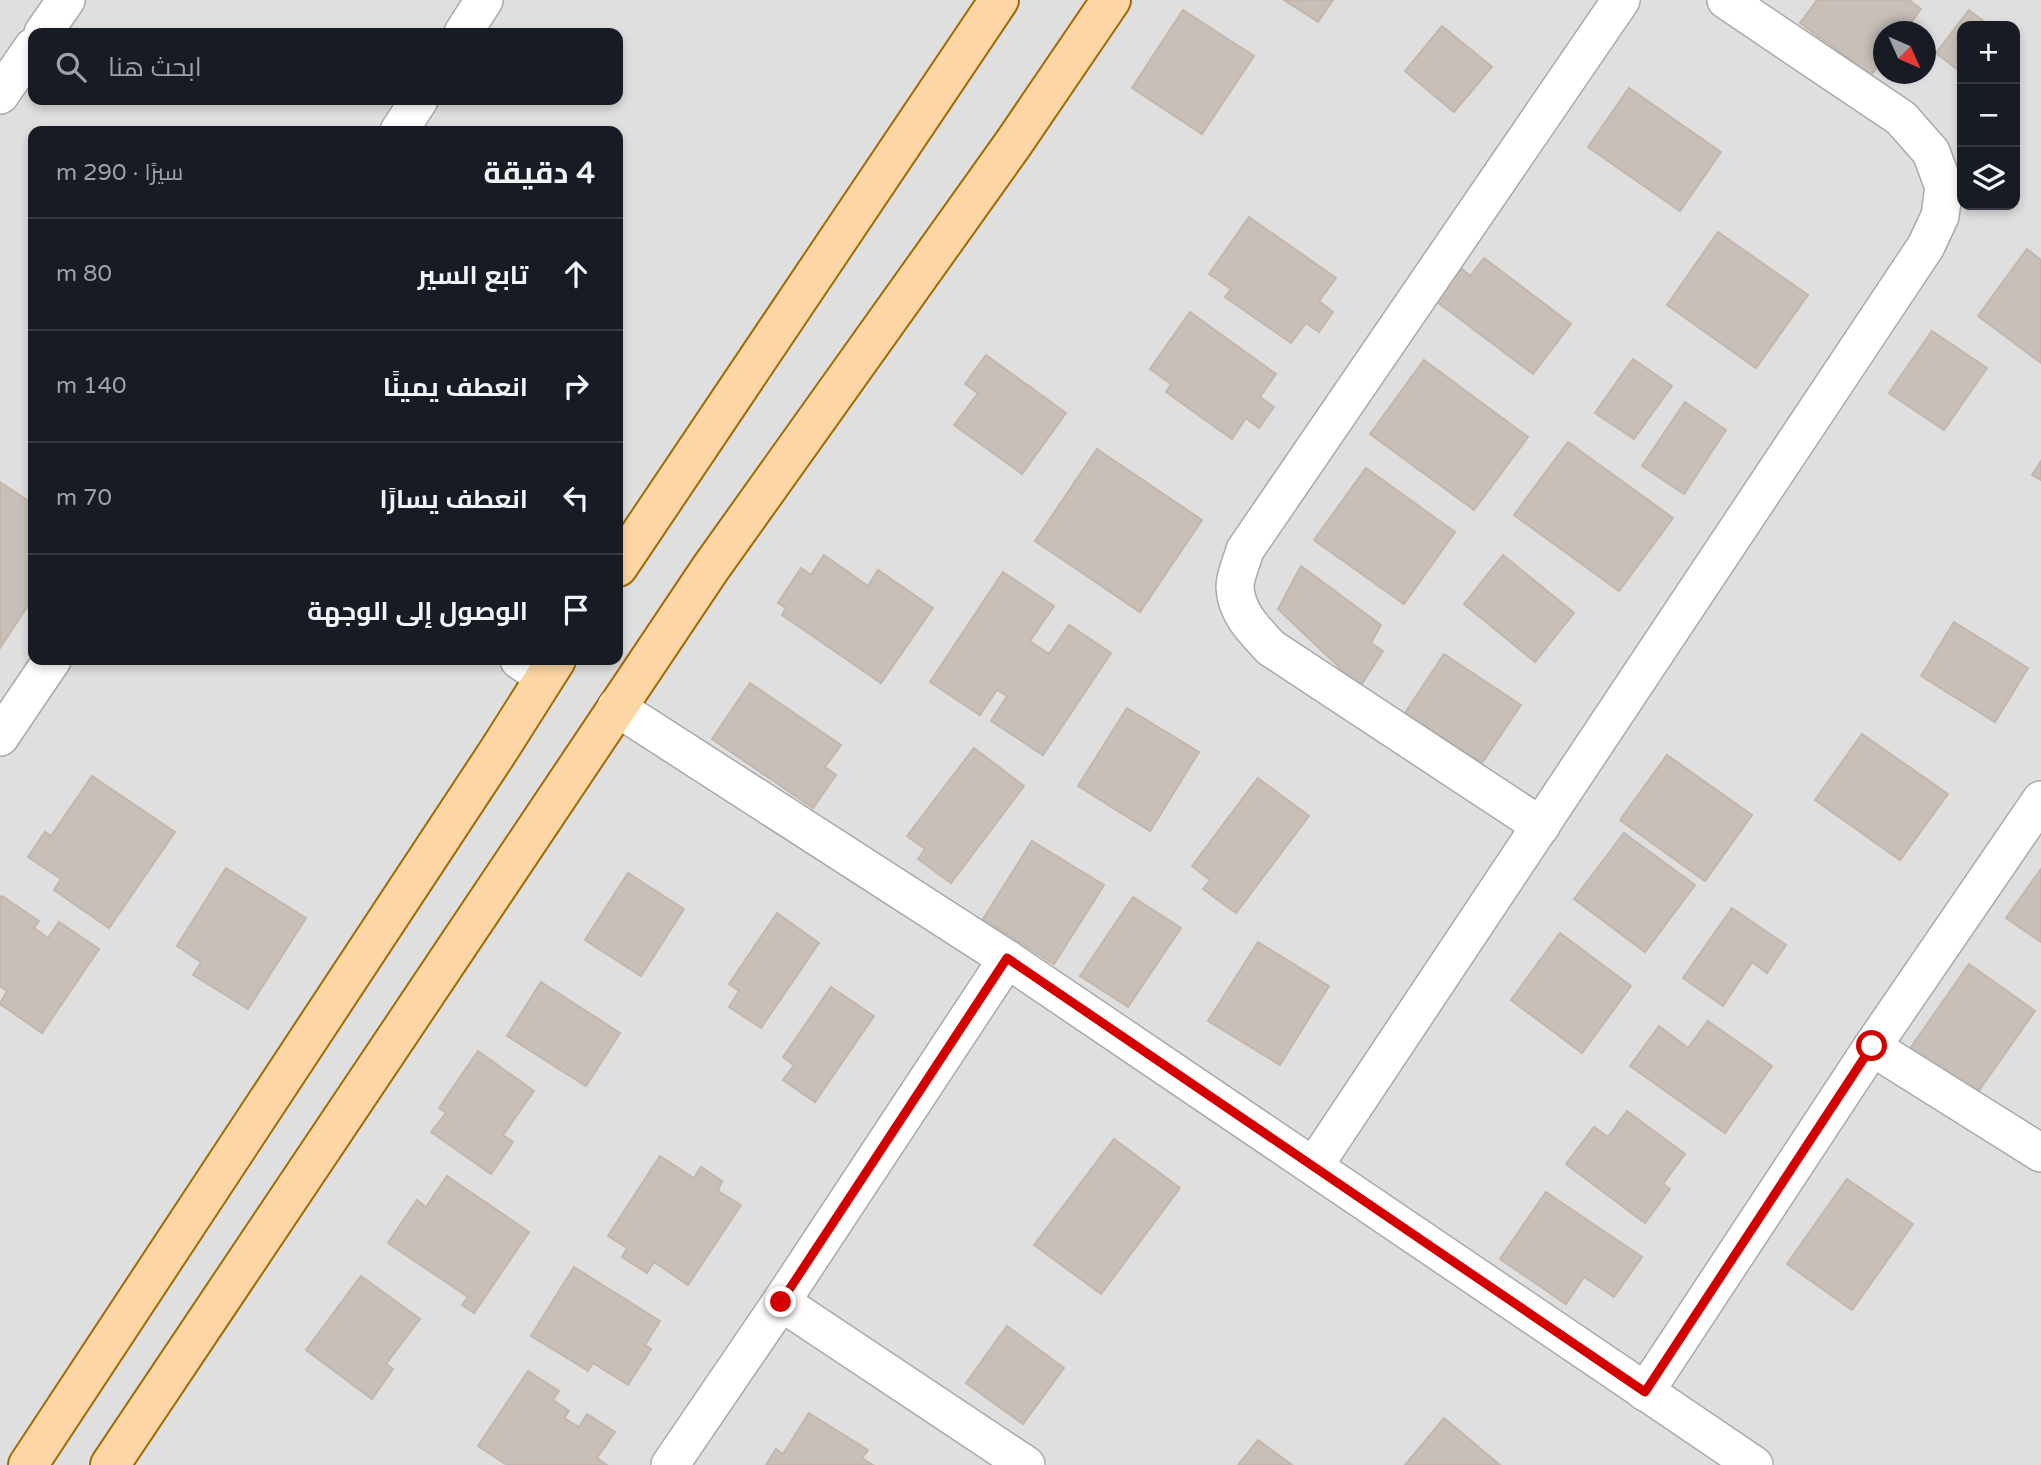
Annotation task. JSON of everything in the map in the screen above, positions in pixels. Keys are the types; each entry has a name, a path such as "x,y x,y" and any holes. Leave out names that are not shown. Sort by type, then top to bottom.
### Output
{"main road":[{"path":"623,560 999,0"},
{"path":"110,1465 710,569 1013,144 1111,0"},
{"path":"28,1465 492,762 539,666"}],"street":[{"path":"46,28 66,0"},
{"path":"466,28 484,0"},
{"path":"1541,826 1271,648 1252,628 1241,611 1235,587 1245,550 1621,0"},
{"path":"1314,1166 1926,246 1940,216 1944,187 1931,152 1901,118 1726,0"},
{"path":"0,95 28,54"},
{"path":"402,126 416,105"},
{"path":"0,737 49,665"},
{"path":"616,707 1007,958 1754,1465"},
{"path":"1645,1392 1872,1046 2041,800"},
{"path":"670,1465 781,1302 1007,958"},
{"path":"1872,1046 2041,1153"},
{"path":"781,1302 1027,1465"}],"shaded area":[{"path":"0,0 2041,0 2041,1465 0,1465"}],"building":[{"path":"1284,0 1333,0 1318,22"},
{"path":"1817,0 1909,0 1921,9 1912,21 1873,21 1871,75 1800,23"},
{"path":"1183,10 1254,56 1202,134 1132,88"},
{"path":"1969,10 1983,21 1961,21"},
{"path":"1442,26 1492,67 1454,112 1405,71"},
{"path":"1957,26 1957,69 1936,53"},
{"path":"1629,88 1721,152 1680,211 1588,147"},
{"path":"1249,217 1336,278 1319,301 1333,312 1319,332 1306,323 1291,343 1225,297 1231,289 1209,274"},
{"path":"1718,232 1808,295 1756,368 1667,305"},
{"path":"2027,249 2041,260 2041,363 1978,316"},
{"path":"1484,258 1571,324 1533,374 1436,301 1461,268 1470,276"},
{"path":"1190,312 1276,374 1260,397 1274,407 1259,428 1246,418 1232,439 1166,392 1171,384 1150,369"},
{"path":"1932,331 1987,368 1944,430 1889,393"},
{"path":"986,355 1066,413 1022,474 954,425 978,393 965,384"},
{"path":"1633,359 1672,386 1634,439 1595,413"},
{"path":"1424,360 1528,437 1474,510 1370,434"},
{"path":"1685,402 1726,430 1684,494 1642,466"},
{"path":"1568,442 1673,518 1619,591 1514,515"},
{"path":"1097,449 1202,520 1140,612 1035,541"},
{"path":"2041,461 2041,480 2032,475"},
{"path":"1366,468 1455,532 1404,604 1314,540"},
{"path":"0,482 28,501 28,606 0,648"},
{"path":"824,555 868,586 878,570 933,608 881,683 782,615 786,608 778,603 801,568 811,575"},
{"path":"1503,555 1574,613 1535,662 1464,604"},
{"path":"1301,566 1381,625 1371,643 1383,651 1360,687 1278,609"},
{"path":"1003,572 1054,606 1030,641 1049,654 1069,625 1111,653 1043,755 991,721 1007,696 997,690 980,715 930,682"},
{"path":"1954,622 2028,668 1995,722 1921,676"},
{"path":"1444,654 1521,705 1482,763 1405,713"},
{"path":"750,683 841,745 825,767 836,775 813,808 712,739"},
{"path":"1127,708 1199,752 1150,831 1078,786"},
{"path":"1862,734 1948,794 1900,860 1815,800"},
{"path":"974,748 1024,786 951,883 918,859 925,849 907,836"},
{"path":"1667,755 1752,815 1705,881 1620,820"},
{"path":"92,776 175,832 109,928 54,890 61,879 28,857 45,832 51,836"},
{"path":"1258,778 1309,816 1236,913 1203,889 1210,880 1192,866"},
{"path":"1624,833 1695,885 1645,952 1574,899"},
{"path":"1032,841 1104,885 1054,964 983,919"},
{"path":"226,868 306,918 248,1009 193,975 201,962 177,946"},
{"path":"2041,869 2041,942 2006,918"},
{"path":"628,873 684,909 641,976 585,940"},
{"path":"2,896 39,921 34,928 48,938 59,922 99,949 42,1033 0,1004 7,991 0,986"},
{"path":"1133,897 1181,928 1128,1007 1080,976"},
{"path":"1732,908 1786,945 1767,973 1752,962 1723,1006 1683,978"},
{"path":"777,913 819,943 761,1028 729,1007 739,991 729,984"},
{"path":"1560,933 1631,986 1582,1053 1511,1000"},
{"path":"1258,942 1329,986 1280,1065 1208,1021"},
{"path":"1969,964 2035,1011 1975,1096 1909,1050"},
{"path":"541,982 620,1033 586,1086 507,1036"},
{"path":"831,987 874,1016 815,1102 783,1080 794,1065 783,1057"},
{"path":"1708,1021 1772,1066 1725,1133 1630,1066 1659,1026 1688,1048"},
{"path":"478,1051 534,1091 503,1135 513,1142 491,1174 431,1132 446,1113 439,1108"},
{"path":"1627,1111 1685,1154 1663,1184 1670,1189 1645,1223 1566,1164 1594,1127 1608,1137"},
{"path":"1114,1139 1180,1188 1101,1294 1034,1245"},
{"path":"660,1156 694,1178 701,1167 722,1181 718,1191 741,1205 688,1285 654,1262 647,1273 622,1257 627,1248 608,1236"},
{"path":"447,1176 529,1232 474,1313 462,1305 468,1297 388,1243 417,1200 426,1207"},
{"path":"1847,1179 1913,1224 1852,1310 1787,1264"},
{"path":"1546,1192 1642,1257 1614,1297 1584,1277 1566,1304 1500,1259"},
{"path":"574,1267 660,1321 645,1345 651,1349 628,1385 593,1363 588,1371 531,1336"},
{"path":"361,1276 420,1319 386,1364 393,1369 372,1399 306,1350"},
{"path":"1007,1326 1064,1368 1023,1424 966,1383"},
{"path":"528,1371 559,1391 553,1400 569,1411 564,1418 579,1427 587,1414 615,1432 597,1458 607,1465 507,1465 478,1446"},
{"path":"809,1413 868,1450 862,1458 873,1465 766,1465 776,1449 783,1454"},
{"path":"1444,1418 1500,1465 1405,1465"},
{"path":"1258,1440 1292,1465 1238,1465"}],"route":[{"path":"781,1302 1007,958 1645,1392 1872,1046"}]}
